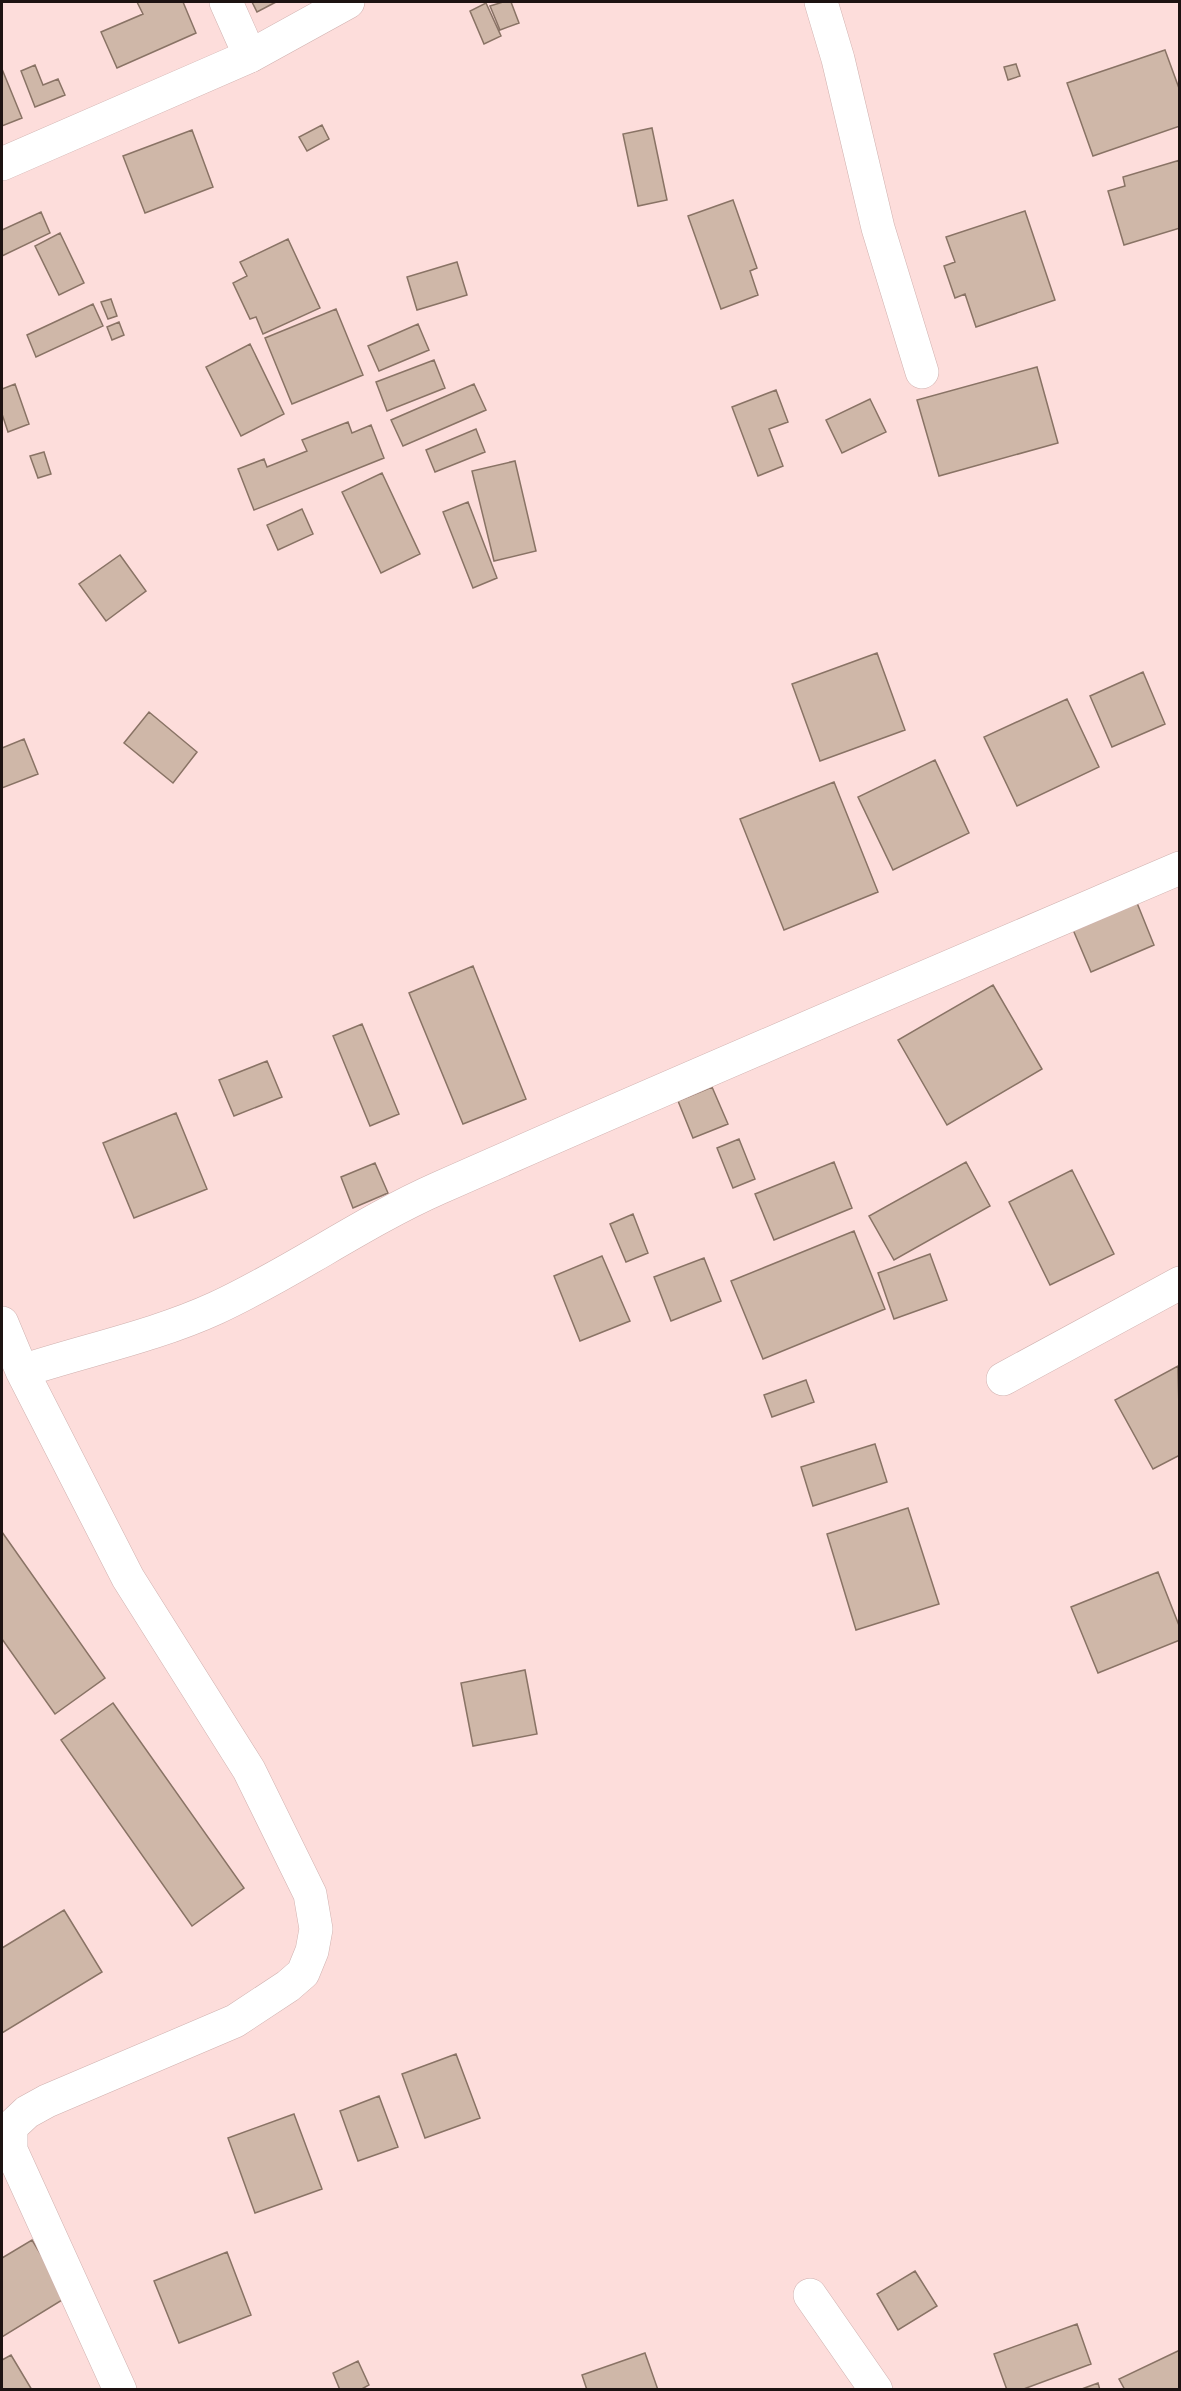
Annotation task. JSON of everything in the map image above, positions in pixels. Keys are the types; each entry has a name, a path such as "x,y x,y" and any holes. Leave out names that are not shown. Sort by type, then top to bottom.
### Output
{"street":[{"path":"226,2 250,56"},
{"path":"2,164 250,56 348,2"},
{"path":"821,2 838,59 878,228 922,372"},
{"path":"22,1371 86,1350 141,1336 215,1308 425,1194 657,1091 1179,868"},
{"path":"1003,1379 1179,1283"},
{"path":"2,1323 22,1371 128,1578 249,1770 310,1894 316,1929 312,1951 303,1973 288,1986 236,2021 47,2101 27,2112 11,2127 11,2150 120,2390"},
{"path":"810,2295 876,2390"}],"building":[{"path":"137,2 183,2 196,33 117,68 101,32 143,14"},
{"path":"252,2 276,2 257,12"},
{"path":"511,2 519,23 500,30 490,6"},
{"path":"486,3 501,36 484,44 470,11"},
{"path":"1165,50 1180,91 1180,126 1093,156 1067,83"},
{"path":"1016,64 1020,76 1008,80 1004,67"},
{"path":"35,65 43,85 58,79 65,95 35,107 21,71"},
{"path":"2,69 22,118 2,126"},
{"path":"322,125 329,139 307,151 299,137"},
{"path":"652,128 667,200 638,206 623,134"},
{"path":"192,130 213,187 145,213 123,156"},
{"path":"1180,160 1180,228 1124,245 1108,191 1125,186 1123,177"},
{"path":"733,200 757,268 750,271 758,295 721,309 688,216"},
{"path":"1025,211 1055,300 976,327 965,294 955,298 944,266 955,262 946,237"},
{"path":"41,212 50,233 2,256 2,230"},
{"path":"60,233 84,283 59,295 35,246"},
{"path":"288,239 320,308 263,334 256,317 250,319 233,283 247,276 240,262"},
{"path":"457,262 467,295 417,310 407,277"},
{"path":"111,299 117,316 108,319 101,302"},
{"path":"93,304 103,326 36,357 27,335"},
{"path":"336,309 363,375 292,404 265,338"},
{"path":"119,322 124,335 112,340 107,327"},
{"path":"418,324 429,350 379,371 368,346"},
{"path":"250,344 284,414 241,436 206,367"},
{"path":"434,360 445,388 387,411 376,382"},
{"path":"1037,367 1058,443 939,476 917,400"},
{"path":"15,384 29,424 8,432 2,414 2,389"},
{"path":"474,384 486,410 403,446 391,420"},
{"path":"776,390 788,422 769,429 783,466 758,476 732,407"},
{"path":"870,399 886,432 842,453 826,420"},
{"path":"348,422 352,433 371,425 384,458 254,510 238,469 264,459 267,467 307,451 302,440"},
{"path":"476,429 485,452 435,472 426,450"},
{"path":"44,452 51,474 38,478 30,456"},
{"path":"515,461 536,551 494,561 472,471"},
{"path":"382,473 420,554 381,573 342,492"},
{"path":"468,502 497,578 473,588 443,512"},
{"path":"302,509 313,534 278,550 267,525"},
{"path":"120,555 146,591 106,621 79,584"},
{"path":"877,653 905,730 820,761 792,684"},
{"path":"1143,672 1165,724 1112,747 1090,696"},
{"path":"1067,699 1099,767 1017,806 984,737"},
{"path":"149,712 197,752 173,783 124,743"},
{"path":"24,739 38,774 2,788 2,748"},
{"path":"935,760 969,833 893,870 858,797"},
{"path":"834,782 878,892 784,930 740,819"},
{"path":"1135,898 1154,945 1091,972 1071,925"},
{"path":"473,966 526,1099 463,1124 409,993"},
{"path":"993,985 1042,1069 947,1125 898,1040"},
{"path":"362,1024 399,1114 370,1126 333,1036"},
{"path":"267,1061 282,1097 234,1116 219,1080"},
{"path":"712,1087 728,1124 693,1138 678,1101"},
{"path":"176,1113 207,1189 134,1218 103,1143"},
{"path":"739,1139 755,1179 733,1188 717,1148"},
{"path":"834,1162 852,1208 774,1240 755,1194"},
{"path":"966,1162 990,1206 894,1260 869,1216"},
{"path":"375,1163 388,1193 353,1208 341,1177"},
{"path":"1072,1170 1114,1254 1050,1285 1009,1202"},
{"path":"633,1214 648,1253 626,1262 610,1224"},
{"path":"854,1231 885,1309 763,1359 731,1281"},
{"path":"930,1254 947,1300 894,1319 878,1273"},
{"path":"602,1256 630,1321 580,1341 554,1276"},
{"path":"704,1258 721,1301 671,1321 654,1277"},
{"path":"1178,1366 1180,1455 1153,1469 1115,1400"},
{"path":"806,1380 814,1402 772,1417 764,1395"},
{"path":"875,1444 887,1482 813,1506 801,1467"},
{"path":"908,1508 939,1604 856,1630 827,1534"},
{"path":"2,1532 105,1678 55,1714 2,1639"},
{"path":"1158,1572 1180,1628 1180,1640 1098,1673 1071,1607"},
{"path":"525,1670 537,1734 473,1746 461,1683"},
{"path":"113,1703 244,1888 192,1926 61,1740"},
{"path":"64,1910 102,1972 2,2033 2,1948"},
{"path":"456,2054 480,2118 425,2138 402,2074"},
{"path":"379,2096 398,2147 358,2161 340,2111"},
{"path":"294,2114 322,2189 255,2213 228,2138"},
{"path":"32,2240 67,2297 2,2337 2,2258"},
{"path":"227,2252 251,2315 179,2343 154,2281"},
{"path":"915,2271 937,2306 898,2330 877,2294"},
{"path":"1077,2324 1091,2364 1021,2390 1007,2390 994,2354"},
{"path":"1180,2350 1180,2390 1125,2390 1119,2379"},
{"path":"645,2353 658,2390 587,2390 582,2375"},
{"path":"11,2355 32,2390 2,2390 2,2360"},
{"path":"358,2361 369,2385 360,2390 340,2390 333,2373"},
{"path":"1098,2383 1100,2390 1079,2390"}]}
